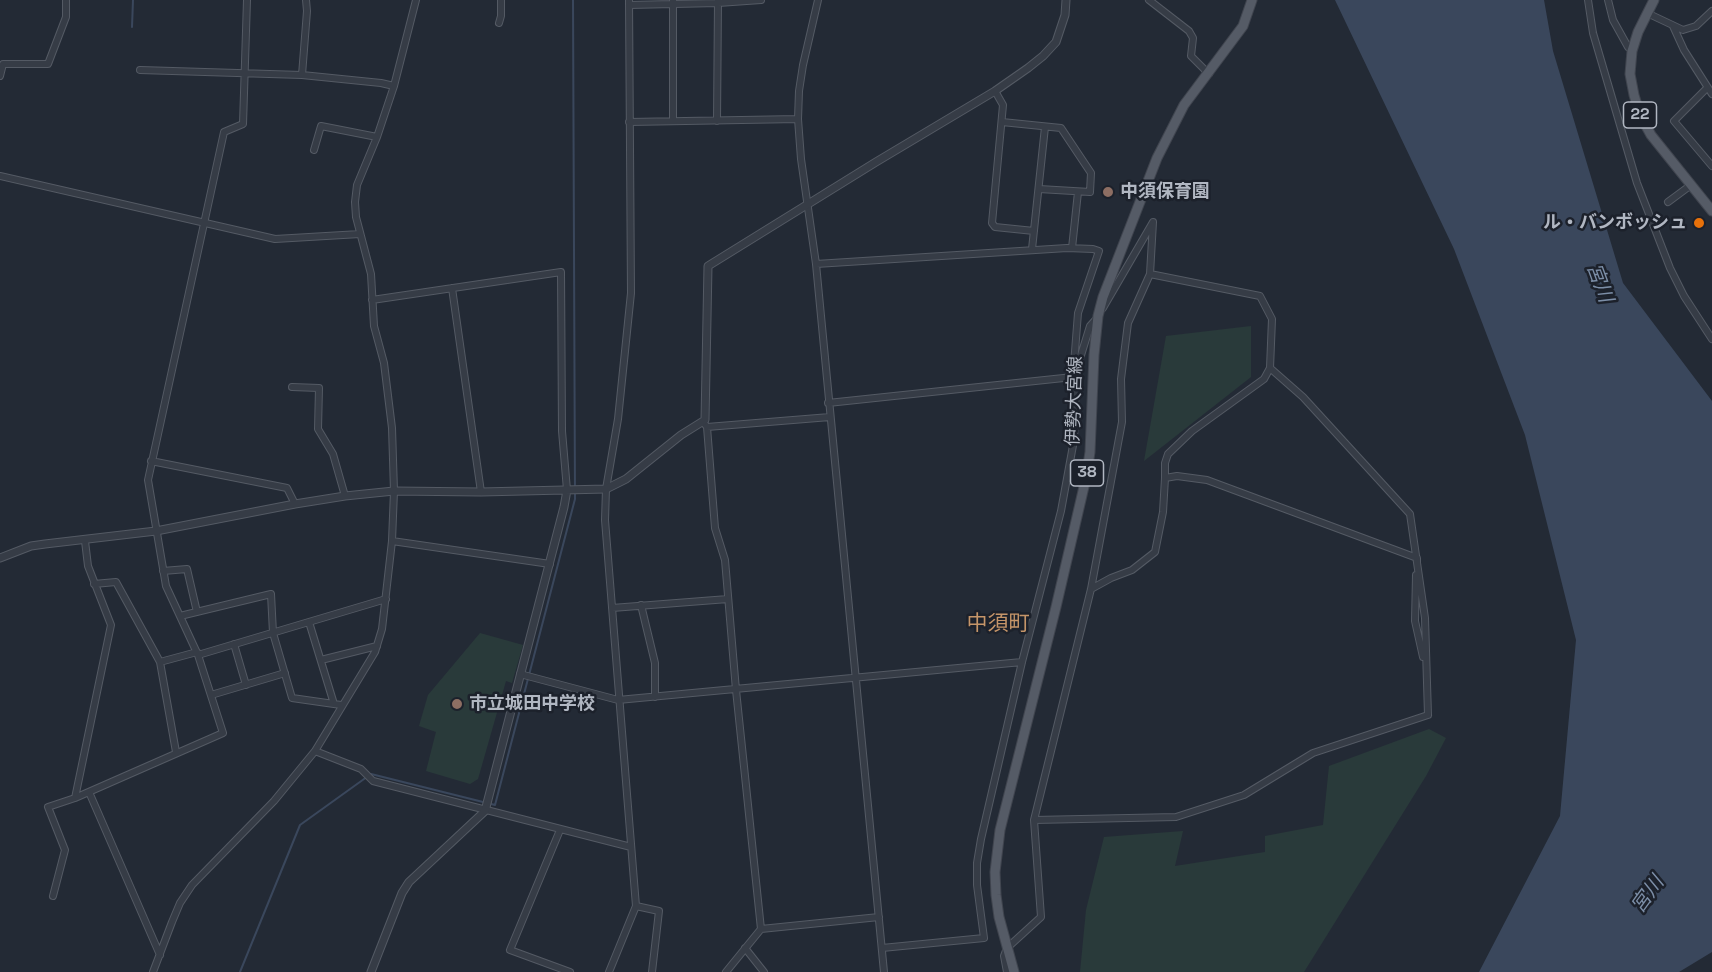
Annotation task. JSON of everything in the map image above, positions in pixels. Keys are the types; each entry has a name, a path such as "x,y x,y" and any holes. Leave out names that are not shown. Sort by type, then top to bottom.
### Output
{"main road":[{"name":"伊勢大宮線","path":"1014,972 996,896 995,872 1000,830 1086,478 1090,452 1098,316 1103,297 1157,158 1184,105 1243,26 1252,0"},
{"name":"22","path":"1654,0 1638,32 1632,51 1630,74 1634,95 1640,115 1650,135 1712,211"}],"street":[{"path":"0,76 3,64 48,64 66,17 66,0"},
{"path":"53,896 65,850 48,807 75,798 223,733 197,653 166,586 149,489 151,461 174,367 224,132 243,124 247,0"},
{"path":"302,75 306,0"},
{"path":"153,972 171,922 192,885 274,801 315,751 338,704 377,646 387,599 392,541 394,491 392,428 384,363 374,326 371,274 360,234 355,202 357,185 377,137 394,86 417,0"},
{"path":"499,23 501,0"},
{"path":"609,972 636,906 605,520 606,489 618,419 631,293 629,2 761,0"},
{"path":"818,0 803,64 798,119 816,264 884,972"},
{"path":"761,929 725,560 715,528 705,425 708,266 996,91 1043,56 1056,42 1065,15 1066,0"},
{"path":"1149,0 1189,31 1192,38 1191,56 1209,74"},
{"path":"1588,0 1593,33 1637,183 1670,268 1684,296 1712,339"},
{"path":"1608,0 1613,20 1628,47"},
{"path":"673,121 674,2"},
{"path":"717,121 718,2"},
{"path":"1647,13 1683,30 1692,28 1712,12"},
{"path":"1673,26 1684,50 1710,91 1674,121 1712,166"},
{"path":"140,70 302,75 394,86"},
{"path":"996,91 1003,105 992,223 995,227 1034,231"},
{"path":"629,122 798,119"},
{"path":"1002,122 1061,128 1091,173 1090,192 1039,189"},
{"path":"314,150 321,126 377,137"},
{"path":"1032,249 1045,127"},
{"path":"0,176 275,239 360,234"},
{"path":"1668,202 1691,185"},
{"path":"1072,248 1078,192"},
{"path":"1006,972 1004,956 1007,948 1041,917 1034,820 1091,589 1122,422 1121,379 1128,322 1149,274 1153,222 1090,326 1074,378"},
{"path":"816,264 1032,249 1072,248 1099,251 1078,313 1074,378 1074,440 1061,511 1022,662 986,814 977,863 977,885 984,938 882,948"},
{"path":"371,972 402,893 409,882 485,810 569,490 562,431 561,272 372,300"},
{"path":"1091,589 1132,570 1155,552 1163,512 1165,463 1168,454 1201,425 1264,379 1270,368 1272,319 1260,296 1149,274"},
{"path":"452,288 481,492"},
{"path":"1034,820 1176,817 1244,795 1313,753 1428,715 1425,618 1410,514 1303,397 1270,368"},
{"path":"828,403 1074,378"},
{"path":"292,387 319,388 318,429 333,454 345,496"},
{"path":"0,558 31,546 156,531 345,496 394,491 481,492 606,489 626,479 681,435 705,425 830,417"},
{"path":"151,461 287,488 295,504"},
{"path":"1165,478 1177,476 1207,480 1417,558"},
{"path":"75,798 111,625 88,566 85,541"},
{"path":"392,541 550,564"},
{"path":"1417,558 1415,621 1427,670"},
{"path":"163,571 187,569 197,612"},
{"path":"94,584 116,582 160,662 176,752"},
{"path":"180,616 271,594 273,633 292,698 338,704"},
{"path":"160,662 234,644 387,599"},
{"path":"612,608 728,599"},
{"path":"641,605 655,663 655,697"},
{"path":"309,622 338,704"},
{"path":"234,644 246,685"},
{"path":"321,660 377,646"},
{"path":"522,675 618,700 1022,662"},
{"path":"211,695 285,673"},
{"path":"315,751 360,769 367,776 631,848"},
{"path":"89,792 160,955"},
{"path":"560,830 510,950 570,972"},
{"path":"636,906 658,911 652,972"},
{"path":"726,972 761,929 879,917"},
{"path":"745,948 764,972"}],"shaded area":[{"path":"1251,326 1251,377 1144,461 1166,336"},
{"path":"480,633 523,645 512,683 506,681 478,779 470,784 426,771 436,732 419,726 428,695"},
{"path":"1429,729 1446,738 1426,776 1304,972 1080,972 1086,910 1104,837 1183,831 1175,866 1265,852 1265,836 1323,825 1329,766"}],"water":[{"name":"宮川","path":"1335,0 1544,0 1553,51 1623,283 1712,401 1712,952 1679,972 1479,972 1560,816 1576,640 1525,435 1454,249"}],"waterway":[{"path":"132,27 133,0"},
{"path":"240,972 300,825 371,774 495,805 575,499 573,0"}],"place":[{"name":"中須保育園","path":"1108,192"},
{"name":"ル・バンボッシュ","path":"1699,223"},
{"name":"市立城田中学校","path":"457,704"}],"district":[{"name":"中須町","path":"998,624"}]}
